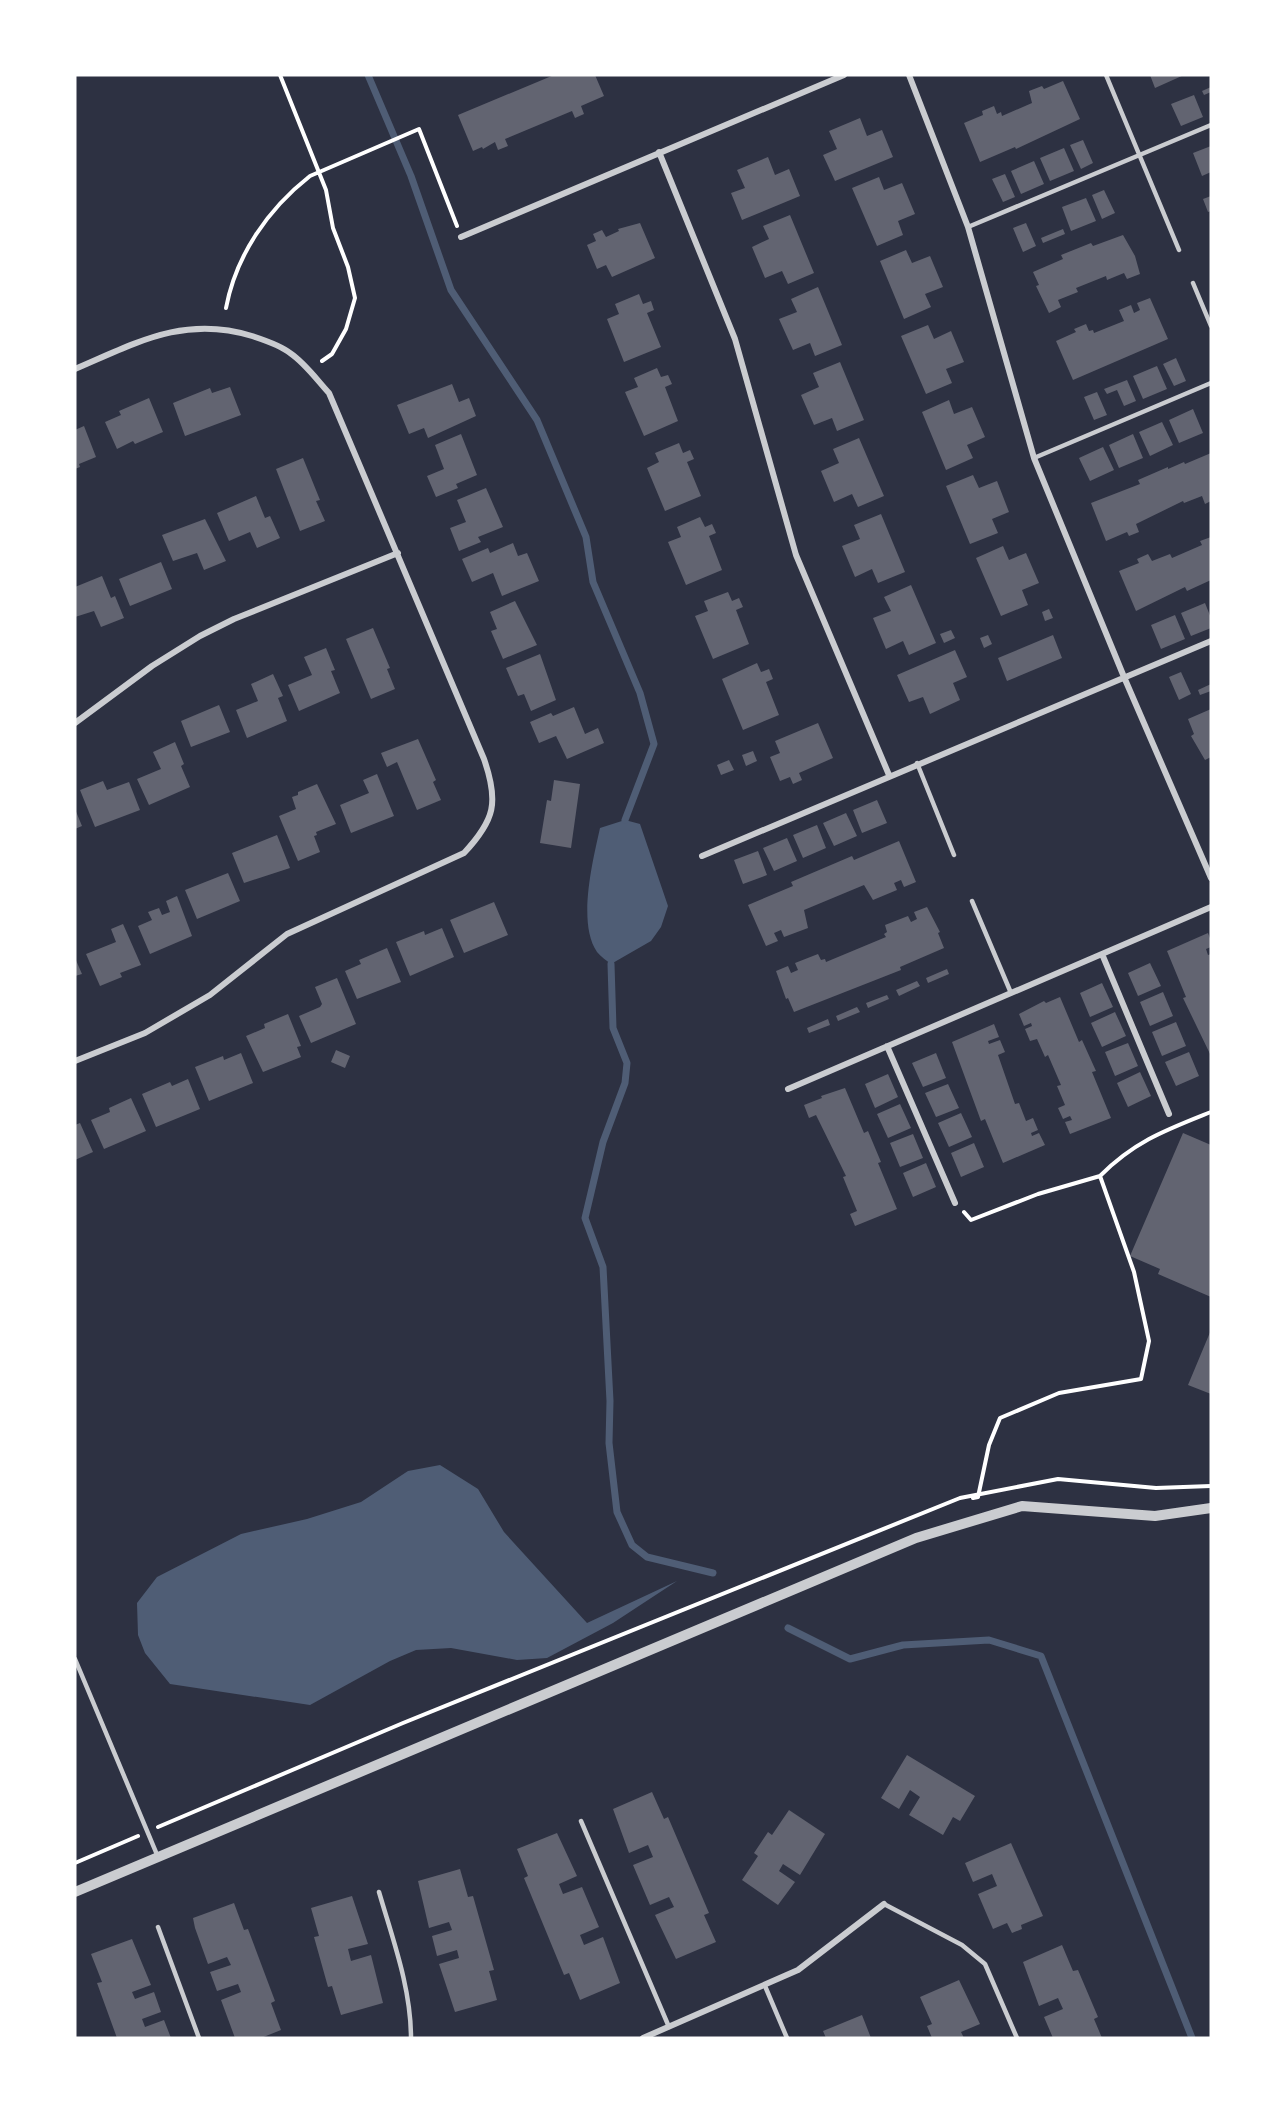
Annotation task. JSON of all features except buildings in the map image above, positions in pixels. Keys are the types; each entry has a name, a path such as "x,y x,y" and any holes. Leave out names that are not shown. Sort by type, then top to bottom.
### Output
{"street":[{"path":"461,237 844,75"},
{"path":"909,75 968,227 1034,458 1124,677 1211,878"},
{"path":"659,152 735,339 796,555 889,775"},
{"path":"75,369 147,339 182,328 238,332 290,352 328,393 398,553 492,780 494,800 491,818 480,837 464,853 287,934 210,995 146,1033 75,1061"},
{"path":"75,723 152,666 200,636 234,619 398,553"},
{"path":"702,856 917,763 1211,641"},
{"path":"788,1089 1211,907"},
{"path":"1102,954 1169,1114"},
{"path":"887,1046 955,1203"},
{"path":"75,1892 916,1538 1022,1506 1155,1516 1211,1508"},
{"path":"643,2038 798,1971 884,1904"}],"lane":[{"path":"1106,75 1179,249"},
{"path":"968,227 1211,125"},
{"path":"1193,283 1211,326"},
{"path":"1034,458 1211,382"},
{"path":"917,763 954,855"},
{"path":"972,901 1011,993"},
{"path":"75,1659 158,1857"},
{"path":"581,1821 669,2027"},
{"path":"379,1892 407,1990 411,2013 411,2038"},
{"path":"884,1904 962,1944 985,1964 1017,2038"},
{"path":"158,1927 199,2038"},
{"path":"765,1986 787,2038"}],"path":[{"path":"280,75 326,190 333,228 348,267 355,298 346,329 332,354 321,361"},
{"path":"226,308 232,280 263,222 296,188 320,173 419,129 461,237"},
{"path":"955,1203 970,1220 1061,1186 1100,1176 1117,1159 1145,1139 1211,1112"},
{"path":"960,1498 978,1497 989,1445 1000,1418 1059,1393 1141,1379 1149,1341 1134,1272 1100,1176"},
{"path":"75,1863 414,1719 746,1585"}],"water":[{"path":"625,820 640,824 668,906 661,927 651,941 611,964 597,952 591,940 588,925 588,891 600,828"},
{"path":"440,1465 478,1489 504,1532 587,1623 677,1581 613,1623 547,1658 517,1660 451,1648 416,1650 390,1661 310,1705 170,1684 145,1653 138,1635 137,1603 157,1577 241,1534 307,1519 361,1502 408,1471"}],"waterway":[{"path":"368,75 411,176 451,290 537,420 586,537 593,582 640,693 654,744 625,820"},
{"path":"611,964 613,1028 627,1063 625,1083 603,1142 585,1218 603,1267 610,1401 609,1443 617,1512 632,1545 647,1557 713,1573"},
{"path":"788,1628 850,1659 903,1645 989,1640 1041,1656 1192,2038"}]}
